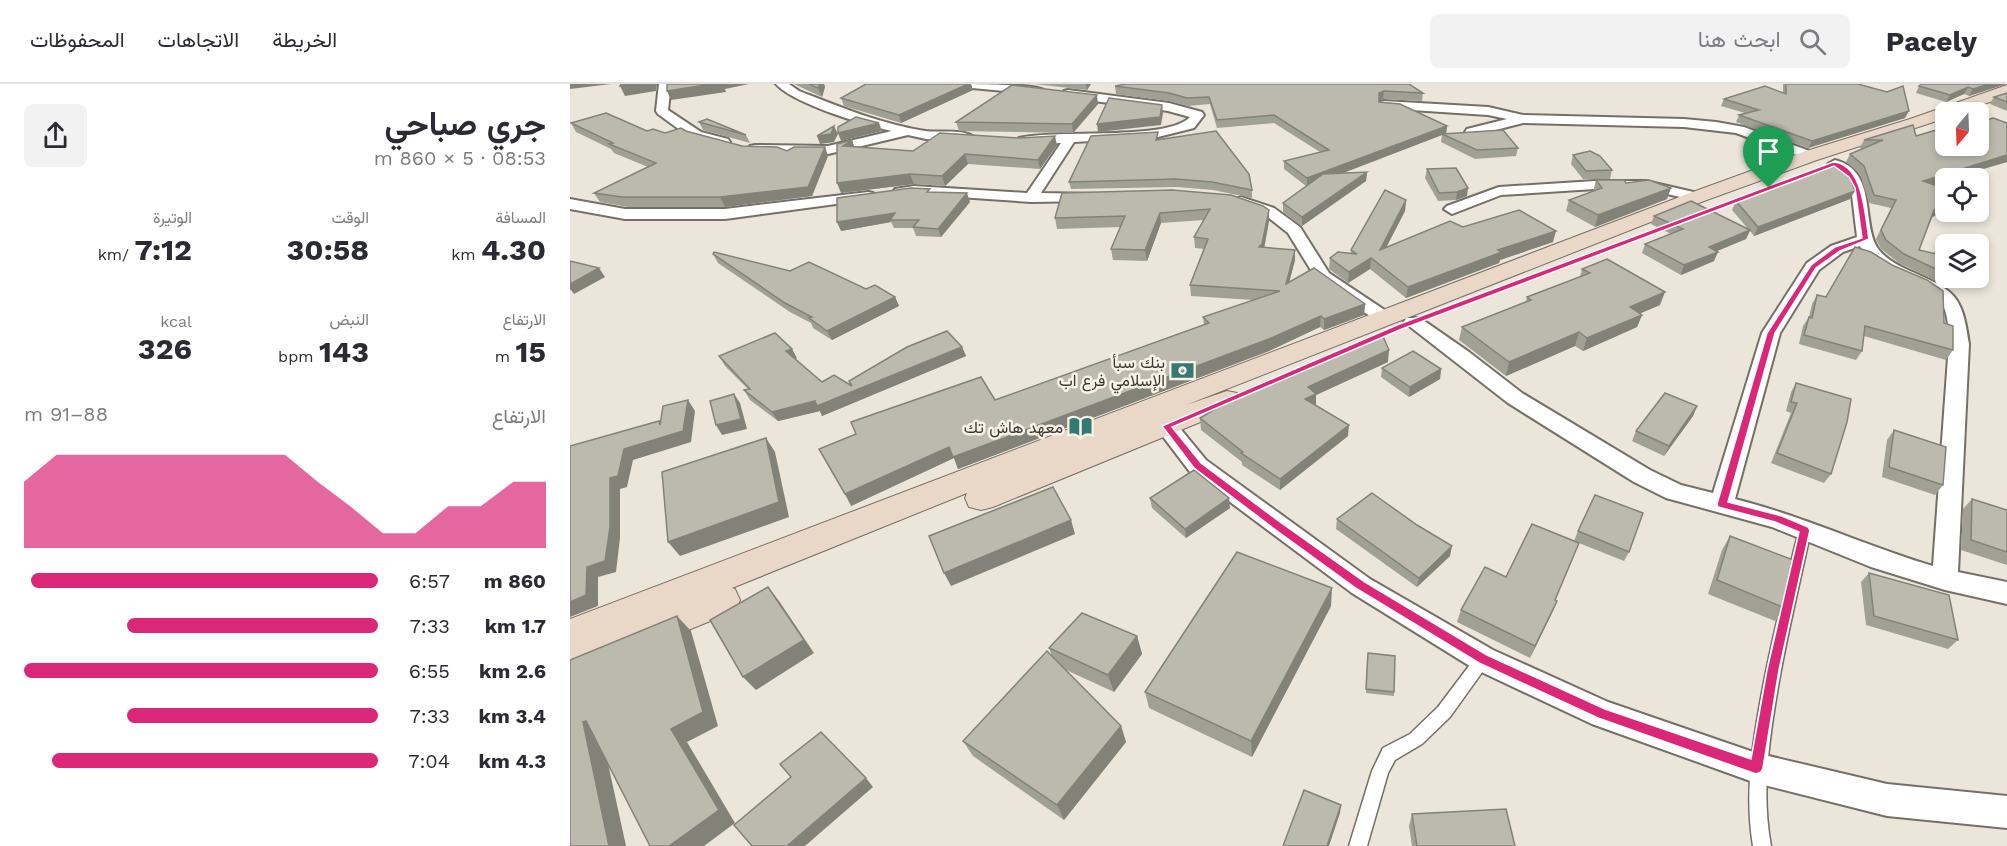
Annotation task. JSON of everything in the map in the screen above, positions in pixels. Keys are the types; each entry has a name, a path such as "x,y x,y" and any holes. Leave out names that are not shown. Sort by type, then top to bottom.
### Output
{"street":[{"path":"665,84 662,111 696,135 747,149 828,150 911,131"},
{"path":"782,84 795,94 876,124 926,135 982,139"},
{"path":"961,84 1168,107 1198,115 1189,125 1158,133 1069,140 1011,141"},
{"path":"1030,90 1117,86"},
{"path":"570,661 1166,426 1413,322 1916,123 2007,90"},
{"path":"1989,108 2007,103"},
{"path":"1384,105 1488,111 1523,119 1684,123 1716,126 1739,130 1823,160 1851,176 1858,188 1866,239 1871,251 1886,265 1948,299 1954,313 1959,344 1945,580"},
{"path":"1472,132 1523,119"},
{"path":"570,636 1383,317 1697,197 1935,127"},
{"path":"1032,198 1069,140"},
{"path":"1452,209 1499,191 1617,184 1646,185 1697,197"},
{"path":"570,204 626,214 725,214 914,190 1032,198 1103,196"},
{"path":"1224,198 1234,199 1269,211 1294,230 1323,276 1383,317"},
{"path":"1722,504 1771,333 1813,267 1837,249 1866,239"},
{"path":"1413,322 1462,356 1515,398 1642,476 1674,492 1778,519 1880,560 1945,580 2007,593"},
{"path":"1166,426 1198,466 1361,585 1483,659 1602,714 1756,768 1887,800 2007,812"}],"lane":[{"path":"1761,846 1756,768 1773,670 1804,530"},
{"path":"1358,846 1377,780 1389,754 1416,740 1444,712 1483,659"}],"building":[{"path":"667,84 712,84 667,91"},
{"path":"866,84 968,84 899,115 841,98"},
{"path":"1126,84 1409,84 1423,93 1384,91 1379,93 1379,102 1400,104 1447,126 1307,178 1284,161 1329,150 1274,115 1217,120 1209,97 1187,98 1169,93 1115,86"},
{"path":"1786,84 1858,84 1887,92 1903,86 1909,111 1812,141 1739,115 1759,110 1724,99 1765,86 1786,94"},
{"path":"1922,84 1989,84 1973,89 1968,87 1950,95 1919,86"},
{"path":"1012,85 1097,95 1072,124 956,122"},
{"path":"2007,93 2007,102 1994,97"},
{"path":"1109,98 1162,105 1160,117 1097,124"},
{"path":"606,113 647,131 653,129 665,133 681,128 742,146 777,147 787,151 794,147 825,147 808,187 720,197 622,197 594,193 656,163 609,144 613,143 571,123"},
{"path":"856,117 879,123 838,133 838,127"},
{"path":"1993,118 2007,123 2007,155 1965,168 1935,168 1935,177 1923,181 1935,185 1935,210 1919,250 1935,254 1935,269 1904,254 1886,240 1881,230 1896,200 1874,195 1864,166 1850,154 1883,140 1864,140 1913,125 1916,136 1935,130 1935,156 1989,156 1989,119"},
{"path":"707,119 746,135 699,122"},
{"path":"834,126 831,134 817,136"},
{"path":"1503,130 1518,148 1477,150 1442,134"},
{"path":"1216,131 1249,174 1252,190 1212,182 1176,179 1069,182 1091,136 1158,132 1156,140"},
{"path":"940,133 1019,138 1055,136 1038,160 965,154 942,176 910,174 837,183 837,144 852,140 843,146 913,151"},
{"path":"1590,151 1600,156 1612,170 1586,171 1573,155"},
{"path":"1836,163 1850,178 1855,191 1758,227 1736,201"},
{"path":"1456,168 1468,188 1457,192 1439,193 1427,169"},
{"path":"1367,172 1302,217 1283,203 1323,174"},
{"path":"1596,180 1624,180 1626,183 1649,180 1671,188 1598,215 1569,200 1602,188"},
{"path":"911,188 930,189 927,192 967,193 938,229 913,227 919,220 890,220 895,213 837,222 837,198"},
{"path":"1172,190 1231,195 1263,206 1269,210 1262,244 1259,247 1295,250 1286,284 1314,268 1365,304 1324,319 1321,316 1269,339 953,457 949,447 845,494 819,449 856,434 851,422 981,377 995,400 1209,323 1203,317 1280,291 1190,285 1208,239 1194,237 1210,209 1160,213 1145,250 1111,249 1125,216 1055,218 1062,193"},
{"path":"1385,190 1406,200 1380,250 1450,221 1463,227 1519,210 1556,231 1498,250 1502,252 1408,287 1371,258 1349,272 1330,258 1338,252 1357,254 1351,250"},
{"path":"1691,201 1750,230 1709,247 1718,252 1684,265 1645,244 1683,229 1654,216"},
{"path":"1855,247 1871,252 1892,265 1927,280 1935,288 1943,291 1944,323 1953,326 1953,350 1865,326 1862,351 1804,335 1809,317 1812,318 1817,295 1826,297"},
{"path":"714,252 790,271 809,262 866,289 875,285 895,297 827,331 809,318 812,317 785,303 713,254"},
{"path":"1607,259 1665,292 1630,307 1642,315 1587,338 1579,332 1509,362 1462,327 1531,300 1527,297 1590,273 1582,269"},
{"path":"570,261 599,268 570,284"},
{"path":"947,331 962,347 817,406 815,401 772,412 744,390 750,389 719,356 775,333 792,349 786,351 822,382 834,375 852,386 849,381 907,347"},
{"path":"1382,334 1389,350 1308,387 1316,394 1305,399 1349,425 1280,479 1241,453 1243,452 1200,418 1230,400"},
{"path":"1413,351 1441,369 1410,387 1382,368"},
{"path":"1796,383 1851,399 1847,422 1831,474 1777,453 1797,403 1791,402"},
{"path":"1665,393 1697,406 1669,446 1636,431"},
{"path":"734,394 741,419 716,425 710,401"},
{"path":"688,400 683,431 624,449 618,476 610,478 610,527 605,561 587,567 586,595 570,602 570,446 659,421 660,425 663,406"},
{"path":"1894,430 1946,447 1943,485 1889,467"},
{"path":"766,438 779,502 668,542 662,472"},
{"path":"1194,470 1229,498 1185,529 1150,498"},
{"path":"1053,487 1071,520 944,573 929,536"},
{"path":"1372,493 1417,525 1452,546 1419,578 1337,519"},
{"path":"1595,495 1643,513 1629,552 1578,531"},
{"path":"1972,499 2007,510 2007,552 1971,540"},
{"path":"1532,524 1579,543 1555,600 1557,601 1535,646 1461,610 1485,567 1506,577"},
{"path":"1730,536 1796,561 1785,608 1717,580"},
{"path":"1237,552 1332,588 1251,741 1145,692"},
{"path":"1869,573 1949,595 1958,640 1874,616"},
{"path":"768,587 804,640 743,677 710,620"},
{"path":"1082,613 1137,636 1108,675 1049,648"},
{"path":"677,616 703,712 671,729 719,810 669,846 650,846 586,721 583,722 609,846 570,846 570,660"},
{"path":"1047,651 1121,726 1057,805 963,741"},
{"path":"1368,653 1395,656 1394,692 1366,689"},
{"path":"821,732 866,778 787,846 752,846 734,825 791,777 780,764"},
{"path":"1304,790 1341,805 1327,846 1283,846"},
{"path":"1506,809 1515,846 1417,846 1412,814"}],"place":[{"name":"بنك سبأ الإسلامي فرع اب","path":"1183,371"},
{"name":"معهد هاش تك","path":"1081,427"}],"route":[{"path":"1835,164 1851,176 1858,188 1866,239 1837,249 1813,267 1771,333 1722,504 1778,519 1804,530 1773,670 1756,768 1602,714 1483,659 1361,585 1276,525 1198,466 1166,426 1400,327 1769,188 1835,164"}]}
